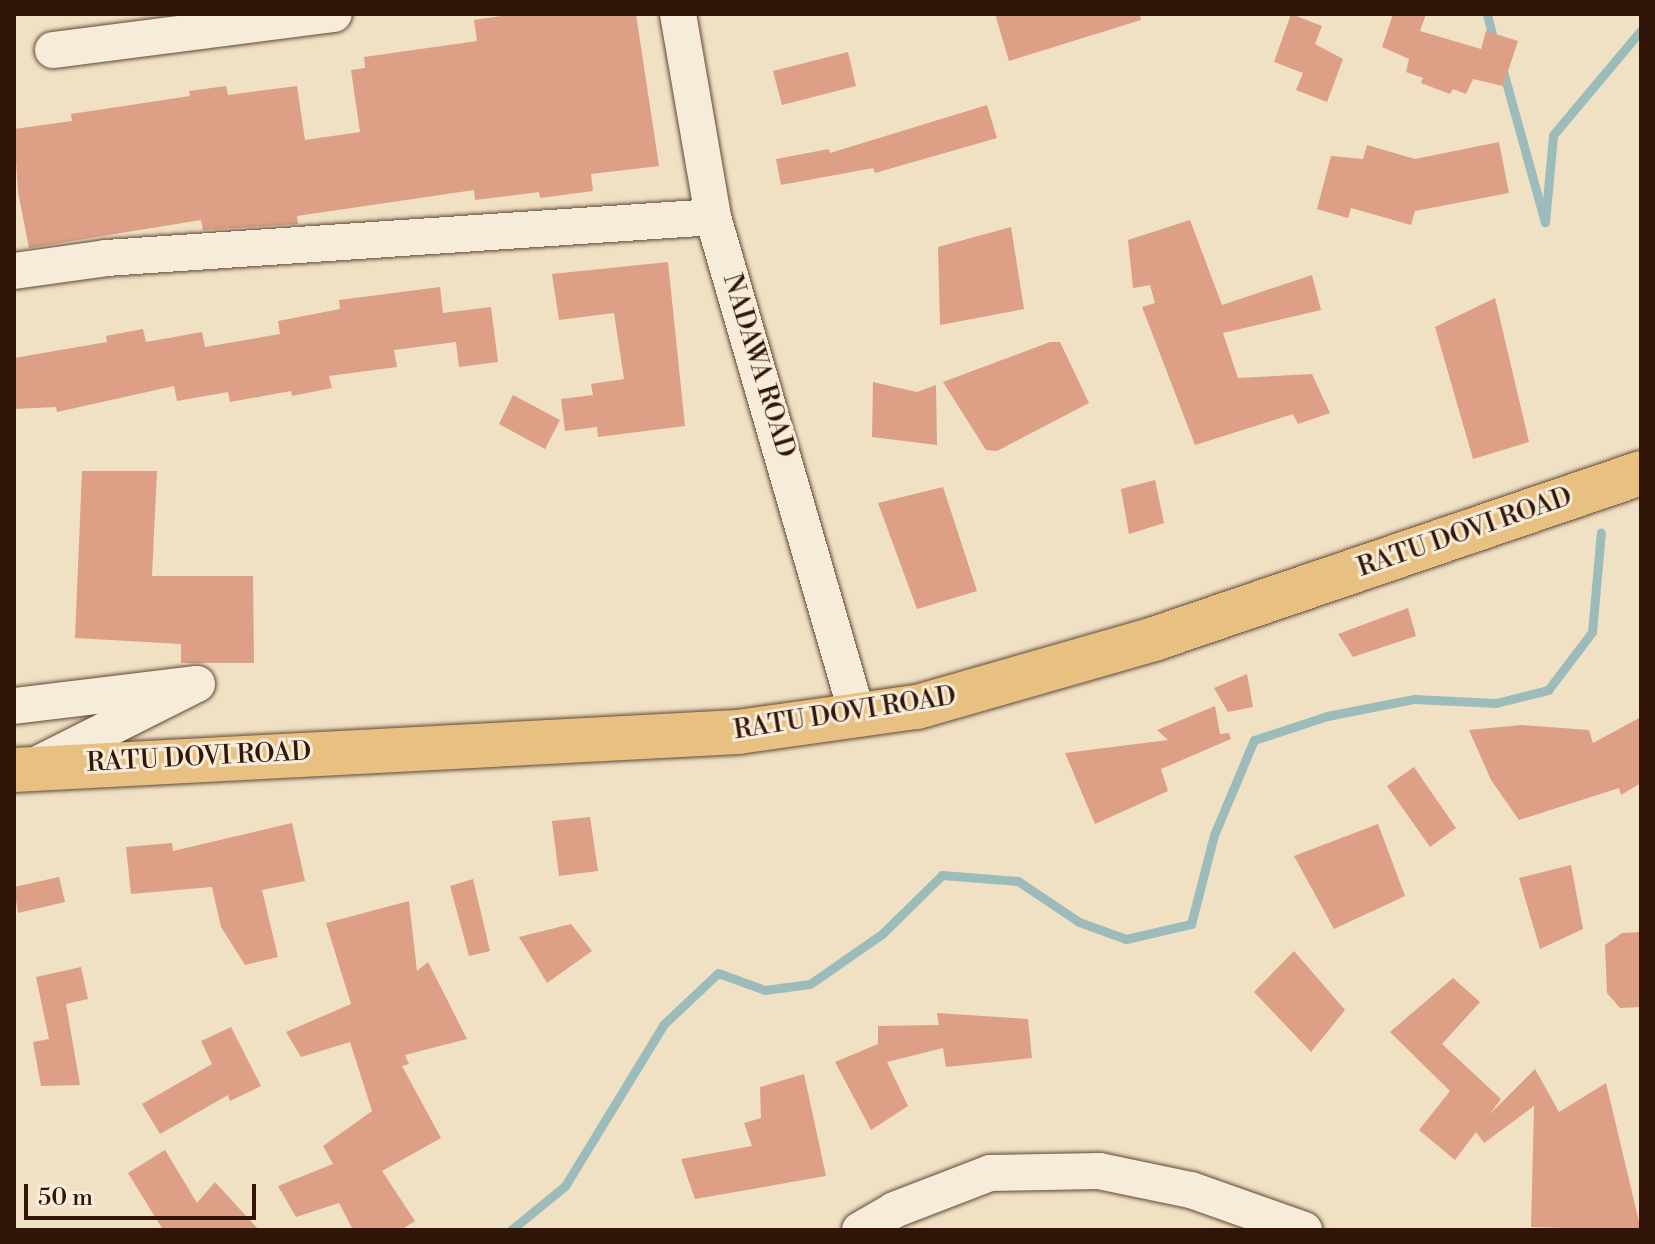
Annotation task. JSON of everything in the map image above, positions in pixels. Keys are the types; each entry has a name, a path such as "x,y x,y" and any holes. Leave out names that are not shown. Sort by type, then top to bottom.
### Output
{"main road":[{"name":"RATU DOVI ROAD","path":"23,769 738,732 979,692 1125,648 1641,473"}],"street":[{"path":"53,50 334,14"},
{"name":"NADAWA ROAD","path":"678,14 713,217 857,714"},
{"path":"14,271 106,258 713,217"},
{"path":"14,706 197,684 23,769"},
{"path":"860,1230 894,1210 990,1173 1099,1171 1191,1190 1304,1230"}],"building":[{"path":"515,14 636,14 659,166 591,174 593,191 540,198 539,192 475,200 474,190 297,216 298,224 203,230 201,220 29,248 18,192 14,129 72,121 71,114 190,96 189,91 226,86 228,95 297,86 305,140 360,132 351,70 365,68 364,57 477,41 474,20"},
{"path":"995,14 1140,14 1141,20 1009,61"},
{"path":"1291,14 1322,26 1315,44 1343,59 1327,102 1296,90 1303,73 1274,62"},
{"path":"1393,14 1426,14 1420,31 1481,49 1486,31 1518,41 1503,86 1473,79 1466,94 1453,89 1450,94 1421,83 1423,78 1406,72 1409,59 1382,47"},
{"path":"848,52 856,86 782,105 773,71"},
{"path":"987,105 997,138 875,173 873,168 781,185 776,159 829,149 830,153"},
{"path":"1499,142 1509,193 1415,211 1411,225 1351,208 1348,218 1317,209 1331,156 1363,159 1367,145 1415,159"},
{"path":"1190,220 1222,305 1312,275 1321,310 1223,333 1238,378 1312,374 1330,413 1298,424 1293,414 1195,445 1142,307 1155,303 1150,285 1133,288 1128,240"},
{"path":"1011,227 1024,309 940,325 938,247"},
{"path":"668,262 685,426 598,437 597,427 565,431 561,399 593,395 591,384 624,379 614,313 559,320 552,274"},
{"path":"440,287 443,313 491,307 498,362 459,367 456,342 394,350 397,367 329,376 332,388 292,396 291,391 230,402 228,392 177,401 174,386 57,412 56,407 14,409 14,358 107,342 106,336 143,329 146,342 202,332 205,347 280,334 278,321 340,309 339,300"},
{"path":"1495,298 1529,442 1473,459 1435,327"},
{"path":"1050,342 1060,342 1089,403 997,451 986,450 943,382"},
{"path":"873,382 917,392 936,385 937,445 872,437"},
{"path":"513,395 560,420 545,449 499,424"},
{"path":"82,471 157,471 152,576 253,576 254,663 181,663 181,644 75,638"},
{"path":"1155,480 1164,523 1129,534 1121,489"},
{"path":"943,487 977,591 917,609 878,503"},
{"path":"1408,608 1416,636 1353,657 1338,634"},
{"path":"1247,674 1253,707 1228,712 1214,688"},
{"path":"1215,706 1220,734 1229,733 1231,739 1161,769 1168,791 1095,824 1065,753 1168,740 1157,730"},
{"path":"1641,717 1641,783 1621,795 1619,788 1519,820 1491,780 1469,730 1521,725 1589,730 1593,743"},
{"path":"1414,767 1456,828 1430,847 1387,786"},
{"path":"590,817 598,871 559,876 552,821"},
{"path":"292,823 305,881 262,890 278,957 245,965 221,927 212,887 131,894 126,847 172,843 173,851"},
{"path":"1378,824 1405,896 1334,929 1294,856"},
{"path":"1571,865 1583,929 1540,949 1519,878"},
{"path":"59,877 65,902 18,913 14,887"},
{"path":"473,879 490,951 469,956 450,886"},
{"path":"409,901 417,971 428,962 467,1039 405,1055 409,1064 402,1066 441,1138 382,1171 415,1221 401,1230 353,1230 339,1203 296,1217 278,1186 333,1164 323,1146 372,1111 350,1042 301,1057 286,1032 351,1004 326,923"},
{"path":"571,924 592,951 547,983 519,937"},
{"path":"1641,932 1641,1007 1620,1008 1607,993 1605,945 1622,933"},
{"path":"1294,951 1345,1010 1311,1052 1254,992"},
{"path":"81,967 88,999 66,1004 80,1085 41,1086 33,1042 49,1039 36,977"},
{"path":"1453,978 1480,1002 1442,1044 1501,1099 1489,1115 1535,1069 1559,1112 1606,1083 1641,1230 1531,1227 1534,1106 1484,1143 1476,1132 1455,1160 1419,1130 1450,1091 1390,1032"},
{"path":"937,1013 1028,1019 1032,1058 946,1067 943,1048 887,1062 908,1106 871,1130 835,1062 878,1044 878,1026 939,1025"},
{"path":"231,1027 261,1086 230,1101 228,1095 160,1134 142,1104 212,1064 201,1041"},
{"path":"804,1074 826,1176 695,1199 681,1159 752,1146 744,1123 761,1118 760,1087"},
{"path":"165,1150 197,1203 215,1182 259,1230 163,1230 128,1173"}],"waterway":[{"path":"1487,14 1494,42"},
{"path":"1503,71 1545,222 1553,135 1641,30"},
{"path":"511,1230 565,1186 664,1024 718,973 765,990 810,984 882,934 942,875 1018,881 1079,922 1126,939 1191,924 1214,835 1254,740 1327,716 1414,699 1496,703 1548,690 1592,632 1601,532"}]}
